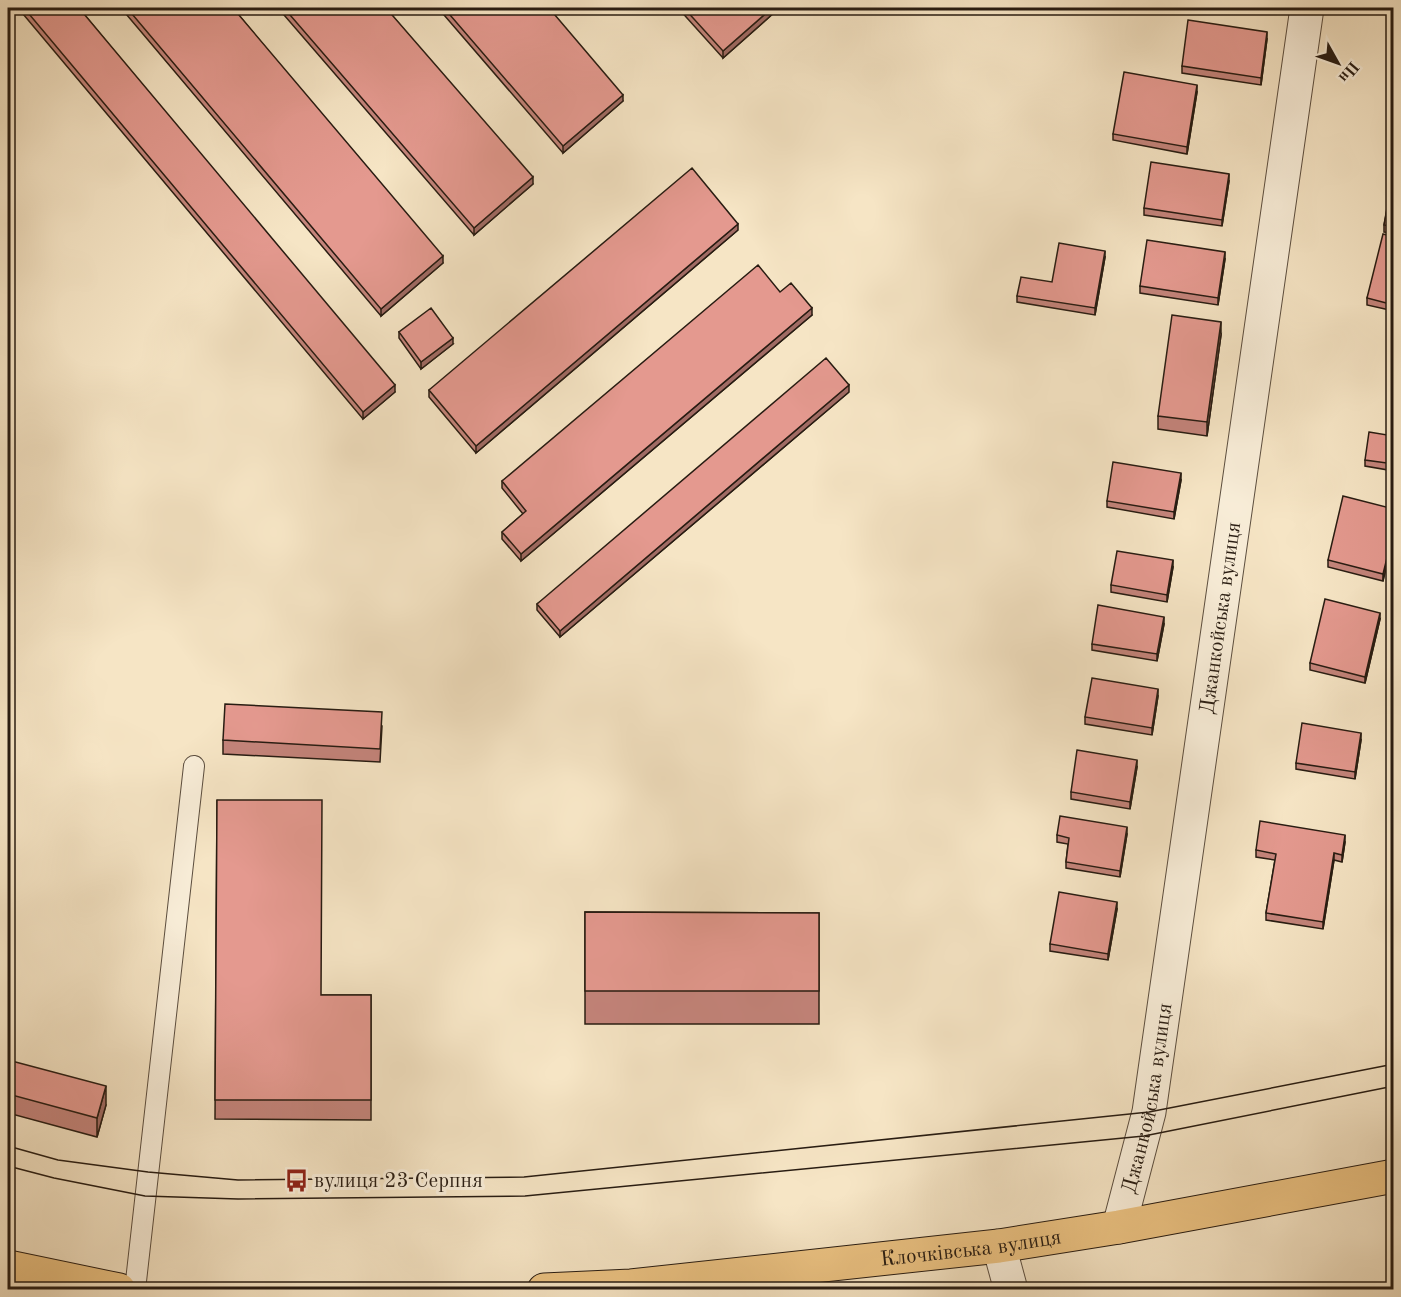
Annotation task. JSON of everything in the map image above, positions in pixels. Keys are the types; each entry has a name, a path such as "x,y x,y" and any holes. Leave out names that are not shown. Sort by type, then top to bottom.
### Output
{"main road":[{"name":"Клочківська вулиця","path":"544,1290 631,1286 999,1246 1119,1227 1394,1176"},
{"path":"8,1267 119,1290"}],"street":[{"name":"Джанкойська вулиця","path":"1119,1227 1144,1136 1154,1077 1307,8"},
{"path":"999,1246 1011,1290"}],"lane":[{"path":"135,1290 194,766"}],"building":[{"path":"24,8 79,8 395,385 363,412"},
{"path":"127,8 233,8 443,256 381,309"},
{"path":"284,8 386,8 533,177 474,228"},
{"path":"444,8 549,8 623,95 563,146"},
{"path":"684,8 772,8 723,51"},
{"path":"1188,20 1267,32 1261,78 1182,66"},
{"path":"1124,72 1197,85 1187,147 1113,134"},
{"path":"1151,162 1229,174 1222,220 1144,208"},
{"path":"692,168 738,224 476,446 429,390"},
{"path":"1394,174 1394,227 1384,225"},
{"path":"1383,234 1394,237 1394,305 1367,298"},
{"path":"1147,240 1225,252 1218,298 1140,286"},
{"path":"1059,243 1105,251 1095,308 1017,296 1021,277 1052,282"},
{"path":"758,265 780,292 791,283 812,308 521,554 502,532 526,511 502,481"},
{"path":"431,308 453,338 421,362 399,332"},
{"path":"1172,315 1221,322 1207,422 1158,416"},
{"path":"826,358 849,385 560,631 537,604"},
{"path":"1369,432 1393,436 1394,432 1394,464 1365,460"},
{"path":"1113,462 1181,473 1174,512 1107,501"},
{"path":"1343,496 1394,509 1394,530 1383,574 1328,560"},
{"path":"1117,551 1173,560 1167,595 1111,585"},
{"path":"1325,599 1380,613 1365,677 1310,663"},
{"path":"1098,605 1164,617 1157,654 1092,644"},
{"path":"1092,678 1158,689 1152,728 1085,717"},
{"path":"225,704 382,712 380,749 223,740"},
{"path":"1302,723 1361,733 1355,772 1296,763"},
{"path":"1077,750 1137,760 1130,802 1071,792"},
{"path":"217,800 322,800 321,995 371,995 371,1100 215,1100"},
{"path":"1060,816 1127,827 1120,871 1066,862 1069,838 1057,835"},
{"path":"1260,821 1345,835 1342,855 1334,853 1323,922 1266,913 1276,854 1256,850"},
{"path":"1059,892 1117,902 1108,954 1050,944"},
{"path":"585,912 819,913 819,991 585,991"},
{"path":"8,1060 106,1086 97,1118 8,1094"}],"tram line":[{"path":"8,1146 58,1160 148,1172 238,1180 524,1177 1149,1112 1394,1064"},
{"path":"8,1166 54,1178 145,1196 238,1199 525,1196 1144,1136 1394,1086"}],"place":[{"name":"вулиця 23 Серпня","path":"296,1180"}]}
